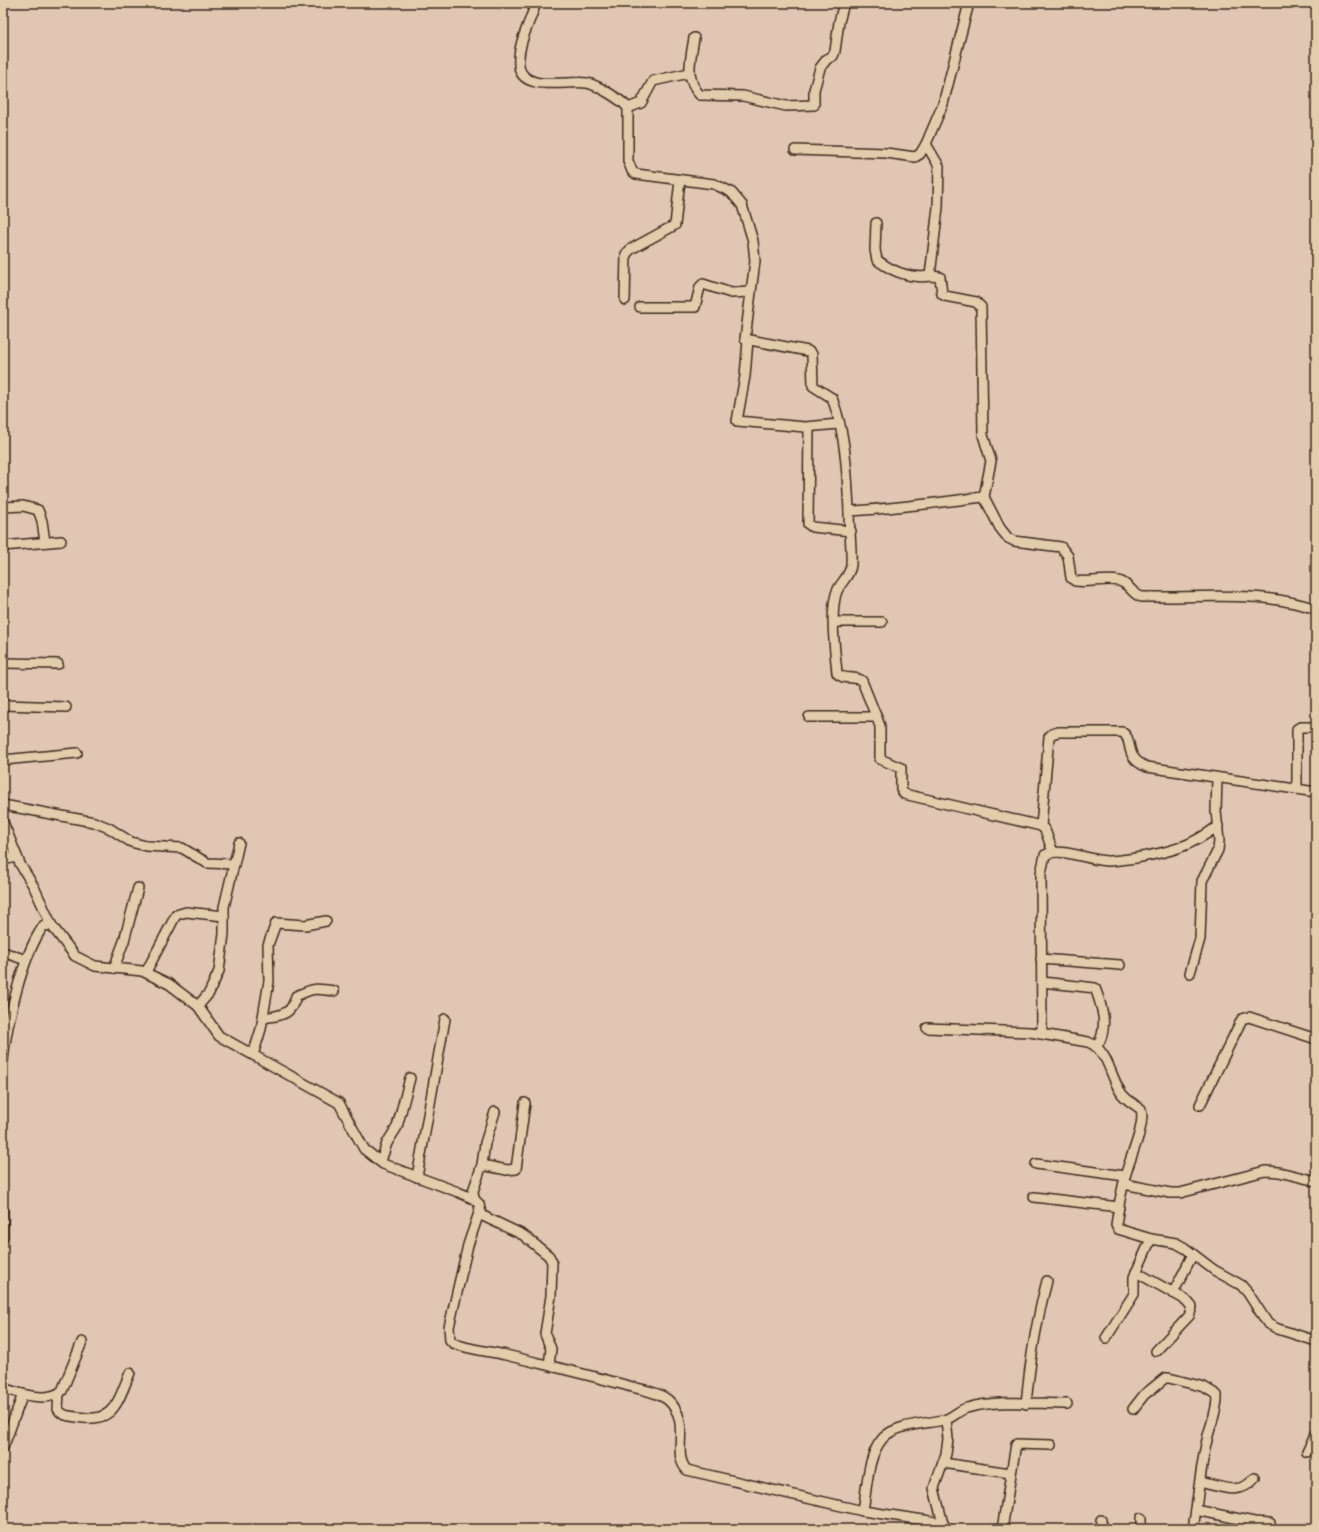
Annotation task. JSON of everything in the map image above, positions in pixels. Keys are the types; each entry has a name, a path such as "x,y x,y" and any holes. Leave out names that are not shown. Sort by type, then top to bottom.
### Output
{"street":[{"path":"536,3 520,49 520,72 530,81 539,83 586,83 603,89 628,108"},
{"path":"694,38 689,73 694,87 700,95 744,96 786,106 814,106 814,90 820,68 827,59 833,56 835,51 839,22 844,3"},
{"path":"796,150 886,153 915,157 920,154 926,144 943,104 969,3"},
{"path":"628,108 641,103 653,80 689,73"},
{"path":"628,108 628,161 632,171 641,175 714,184 724,187 742,205 753,241 755,261 744,339 811,352 813,386 832,398 846,455 848,511 851,531 850,572 836,592 834,606 837,673 841,677 861,679 880,726 880,759 900,768 901,789 904,794 1041,826 1046,830 1053,852"},
{"path":"926,144 939,166 938,207 930,276"},
{"path":"625,300 626,254 631,249 675,225 680,180"},
{"path":"876,223 875,250 877,260 902,275 940,277 942,294 945,296 976,302 981,307 983,435 991,461 984,497 1000,528 1008,538 1020,542 1055,545 1065,550 1068,556 1071,578 1075,581 1118,581 1129,586 1137,596 1260,598 1290,602 1316,609"},
{"path":"640,307 695,307 700,287 703,284 731,293 751,292"},
{"path":"748,340 745,376 736,421 810,428 839,424"},
{"path":"810,428 808,524 812,527 851,531"},
{"path":"848,511 894,509 947,500 984,497"},
{"path":"3,507 28,506 38,510 42,521 45,542"},
{"path":"3,546 61,541"},
{"path":"834,622 882,622"},
{"path":"3,663 58,664"},
{"path":"3,705 66,707"},
{"path":"808,717 877,717"},
{"path":"1297,789 1297,729 1300,727 1316,727"},
{"path":"1041,826 1049,737 1058,732 1122,732 1126,736 1130,753 1134,760 1147,767 1316,792"},
{"path":"3,760 77,753"},
{"path":"1190,973 1200,939 1202,881 1218,850 1214,829 1217,778"},
{"path":"3,805 94,822 109,828 131,842 146,846 175,846 207,862 234,864"},
{"path":"3,822 17,857 34,887 52,926 75,956 95,966 146,972 168,984 198,1006 218,1036 253,1054 338,1103 364,1149 381,1161 474,1199 479,1204 483,1216 523,1235 549,1256 552,1262 551,1296 545,1334 552,1349 549,1365"},
{"path":"1042,1034 1041,873 1043,858 1048,853 1053,852 1100,860 1122,860 1178,850 1214,829"},
{"path":"198,1006 209,993 219,971 228,886 239,843"},
{"path":"3,860 17,857"},
{"path":"114,968 124,941 138,888"},
{"path":"146,972 176,915 186,912 224,916"},
{"path":"253,1054 263,1018 269,981 268,944 276,924 305,925 326,921"},
{"path":"3,1060 6,1038 26,960 34,938 44,925 52,926"},
{"path":"3,952 26,960"},
{"path":"1041,959 1120,965"},
{"path":"1042,982 1095,988 1100,1003 1104,1031 1097,1046"},
{"path":"263,1018 287,1012 293,1008 296,996 308,990 319,988 334,990"},
{"path":"1200,1105 1242,1019 1249,1017 1316,1039"},
{"path":"417,1177 445,1019"},
{"path":"927,1028 1042,1034 1088,1042 1097,1046 1102,1052 1120,1092 1141,1109 1142,1113 1137,1141 1124,1180 1116,1225 1118,1229 1151,1240 1176,1243 1214,1270 1241,1285 1248,1293 1268,1324 1278,1330 1316,1341"},
{"path":"381,1161 387,1143 397,1127 410,1078"},
{"path":"482,1165 507,1170 516,1169 525,1103"},
{"path":"474,1199 473,1191 482,1165 485,1143 495,1112"},
{"path":"1036,1164 1124,1180 1149,1190 1180,1193 1265,1171 1279,1172 1316,1181"},
{"path":"1034,1197 1119,1207"},
{"path":"3,1210 3,1236"},
{"path":"480,1210 468,1245 454,1304 449,1327 450,1340 458,1345 549,1365 654,1393 666,1399 674,1406 679,1415 682,1427 682,1466 687,1470 835,1505 946,1527 934,1488 943,1463 948,1439 946,1420"},
{"path":"1106,1338 1134,1294 1134,1277 1151,1240"},
{"path":"1173,1293 1193,1254"},
{"path":"1136,1272 1191,1304 1191,1311 1156,1351"},
{"path":"1026,1404 1031,1354 1038,1315 1048,1281"},
{"path":"3,1388 24,1394 48,1398 59,1393 62,1391 82,1342"},
{"path":"59,1393 58,1409 64,1415 81,1418 104,1417 113,1410 130,1373"},
{"path":"1133,1409 1144,1395 1164,1378 1204,1387 1215,1392 1218,1400 1207,1440 1193,1529"},
{"path":"3,1448 24,1394"},
{"path":"863,1511 872,1460 882,1439 889,1433 900,1428 946,1420 959,1411 986,1405 1067,1404"},
{"path":"1307,1452 1316,1434"},
{"path":"1002,1529 1010,1473 1016,1444 1051,1445"},
{"path":"943,1463 1010,1473"},
{"path":"1200,1482 1241,1489 1248,1486 1254,1478"},
{"path":"1196,1510 1254,1522 1270,1523"},
{"path":"1141,1518 1141,1529"}]}
